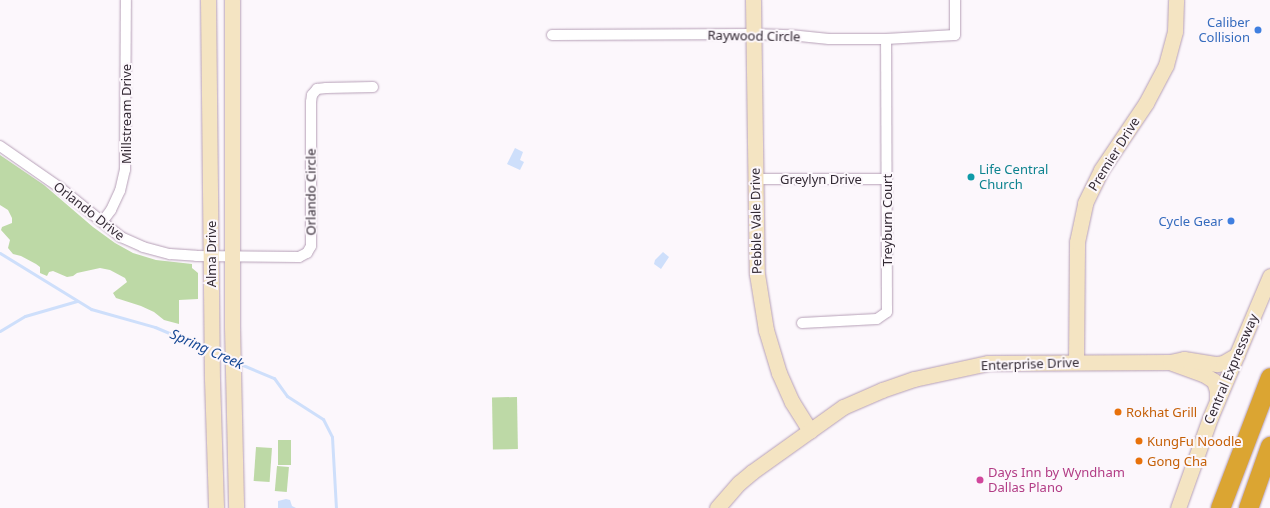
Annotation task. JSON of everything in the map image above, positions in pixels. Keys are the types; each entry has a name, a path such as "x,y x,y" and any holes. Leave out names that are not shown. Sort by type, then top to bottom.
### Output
{"highway":[{"path":"1220,508 1270,377"},
{"path":"1248,508 1270,446"}],"street":[{"name":"Millstream Drive","path":"102,222 111,210 120,191 125,170 126,0"},
{"name":"Alma Drive","path":"208,0 211,317 216,501"},
{"name":"Alma Drive","path":"232,0 232,388 236,501"},
{"name":"Pebble Vale Drive","path":"753,0 757,274 764,317 784,387 799,415 810,431"},
{"name":"Raywood Circle","path":"552,35 753,34 790,35 829,39 886,39 955,35 955,0"},
{"name":"Premier Drive","path":"1076,362 1077,242 1085,203 1101,170 1146,103 1166,65 1175,31 1176,0"},
{"name":"Treyburn Court","path":"802,323 877,319 887,312 886,39"},
{"name":"Orlando Circle","path":"211,257 299,257 308,253 311,246 312,95 317,90 326,88 373,87"},
{"name":"Orlando Drive","path":"0,146 60,187 121,237 143,247 170,254 211,257"},
{"name":"Greylyn Drive","path":"755,180 887,179"},
{"name":"Central Expressway","path":"1178,508 1217,402 1270,276"},
{"name":"Enterprise Drive","path":"1170,362 1177,359 1193,359 1217,364 1223,363 1237,355"},
{"name":"Enterprise Drive","path":"717,508 724,499 752,472 843,407 861,398 888,388 941,372 988,363 1170,362 1203,374 1214,381 1217,390 1217,402"},
{"path":"216,501 236,501"}],"green space":[{"path":"0,155 44,185 93,227 115,243 133,253 156,260 192,264 192,268 198,273 198,299 179,300 179,324 164,320 154,312 141,306 116,298 113,293 127,282 125,278 110,270 100,268 77,273 73,276 67,277 53,271 49,272 47,276 40,273 40,267 36,264 21,256 13,254 8,248 10,240 1,230 2,227 12,223 12,218 8,210 0,205"},
{"path":"492,397 517,397 518,449 493,449"},
{"path":"278,440 291,440 291,465 278,465"},
{"path":"256,447 272,448 270,482 254,481"},
{"path":"277,466 289,467 287,492 275,491"}],"water":[{"path":"515,148 523,152 520,160 524,162 520,170 507,164"},
{"path":"663,252 669,257 661,269 654,264 655,260"},
{"path":"286,499 290,500 292,506 296,508 278,508 278,501"}],"waterway":[{"name":"Spring Creek","path":"0,253 91,309 155,327 207,349"},
{"path":"0,331 25,316 77,301"},
{"name":"Spring Creek","path":"216,353 228,358"},
{"name":"Spring Creek","path":"238,363 274,378 287,396 323,419 332,437 336,508"}],"place":[{"name":"Caliber Collision","path":"1258,30"},
{"name":"Life Central Church","path":"971,177"},
{"name":"Cycle Gear","path":"1231,221"},
{"name":"Rokhat Grill","path":"1118,412"},
{"name":"KungFu Noodle","path":"1139,441"},
{"name":"Gong Cha","path":"1139,461"},
{"name":"Days Inn by Wyndham Dallas Plano","path":"980,480"}]}
